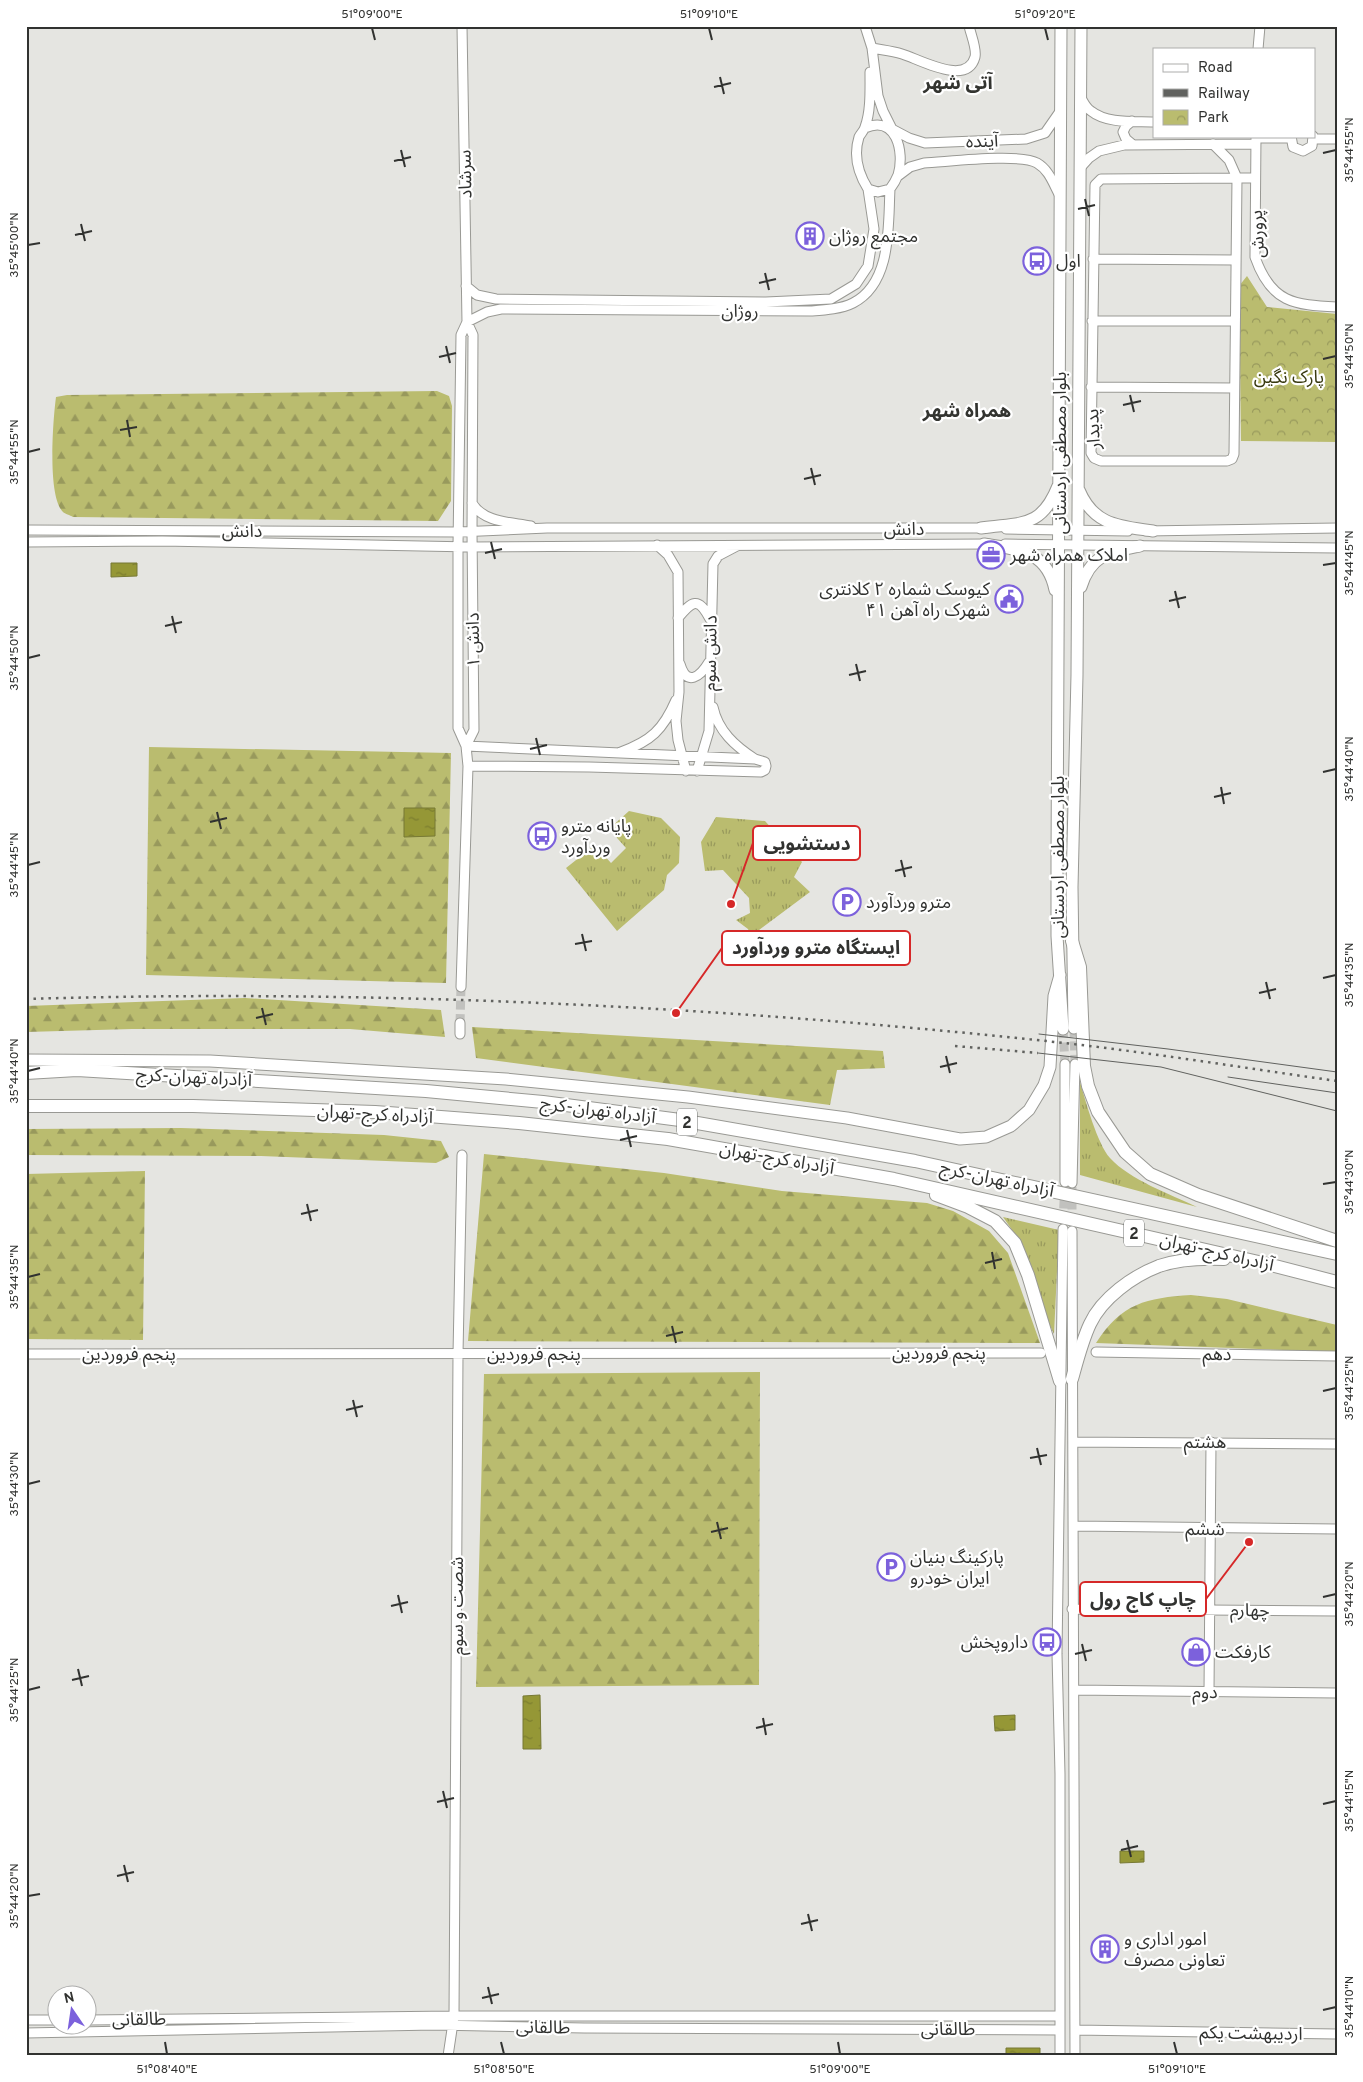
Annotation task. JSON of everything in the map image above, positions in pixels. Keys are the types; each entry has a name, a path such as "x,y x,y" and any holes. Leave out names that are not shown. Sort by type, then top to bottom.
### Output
{"highway":[{"path":"1072,941 1080,967 1084,1066 1088,1086 1098,1112 1125,1152 1150,1174 1198,1195 1337,1240"},
{"name":"آزادراه تهران-کرج","path":"26,1073 77,1070 426,1091 543,1102 670,1119 915,1161 1337,1254"},
{"name":"آزادراه کرج-تهران","path":"26,1106 193,1106 375,1112 519,1123 668,1139 894,1178 1263,1263 1337,1282"},
{"path":"894,1178 968,1207 995,1221 1007,1232 1022,1258 1066,1380"},
{"path":"1066,1380 1091,1322 1104,1305 1134,1279 1160,1266 1186,1260 1214,1258 1263,1263"}],"main road":[{"name":"بلوار مصطفی اردستانی","path":"1061,26 1057,862 1060,975 1069,1028 1078,603 1077,454 1082,26"},
{"path":"1060,456 1063,462 1069,463 1074,460 1077,454"},
{"path":"982,528 1030,521 1039,517 1048,506 1059,482"},
{"path":"1077,487 1091,512 1103,520 1119,526 1153,531"},
{"path":"984,544 1023,551 1037,557 1050,571 1058,606"},
{"path":"1078,603 1086,574 1094,562 1108,553 1140,546"},
{"path":"26,1060 210,1061 506,1078 688,1097 837,1117 960,1139 986,1138 1011,1126 1029,1110 1044,1085 1050,1066 1054,996 1060,975"}],"street":[{"name":"سرشاد","path":"462,26 467,322 473,335 472,532"},
{"path":"865,26 872,48 878,96 899,145 900,162 898,176"},
{"path":"872,48 902,54 934,67 950,71 964,69 970,65 975,56 970,26"},
{"path":"1258,48 1260,26"},
{"path":"865,128 872,48"},
{"path":"1081,98 1088,110 1097,116 1132,122 1153,122"},
{"name":"آینده","path":"892,129 909,138 925,143 1026,140 1045,132 1061,110"},
{"path":"1132,122 1126,126 1123,132 1126,139 1132,144"},
{"path":"892,129 884,124 874,124 865,128 860,134 857,146 857,165 860,177 868,189 878,192 890,189 898,176 910,167 924,163 1019,159 1036,162 1049,174 1060,196"},
{"path":"1080,168 1099,151 1112,146 1201,140 1213,144 1274,138"},
{"path":"1291,138 1293,147 1302,151 1309,149 1314,138 1337,139"},
{"name":"پرورش","path":"1256,139 1255,257 1260,273 1271,287 1286,299 1300,305 1337,307"},
{"name":"پدیدار","path":"1213,144 1229,160 1237,178 1234,454 1232,459 1227,461 1101,461 1094,458 1091,453 1093,193 1095,185 1101,179 1237,178"},
{"path":"1237,178 1256,178"},
{"name":"روژان","path":"467,322 487,312 501,309 766,307 832,299 856,284 868,266 874,230 868,189"},
{"name":"روژان","path":"466,286 478,295 496,298 766,307 811,311 834,309 853,303 866,293 879,276 884,255 890,189"},
{"path":"1093,259 1235,260"},
{"path":"1092,321 1235,321"},
{"name":"سرشاد","path":"458,532 461,335 467,322"},
{"path":"1092,387 1234,388"},
{"path":"472,504 477,511 490,518 546,528"},
{"name":"دانش","path":"26,530 472,532 546,528 982,528 1153,531 1337,528"},
{"name":"دانش ۱","path":"458,532 458,728 466,746 468,766 461,987"},
{"name":"دانش ۱","path":"466,746 474,730 472,532"},
{"name":"دانش","path":"26,542 162,541 472,547 1078,544 1337,548"},
{"name":"دانش سوم","path":"657,545 668,555 678,572 679,692 677,730 686,771"},
{"name":"دانش سوم","path":"697,771 709,731 710,619 713,564 718,556 737,546"},
{"path":"678,618 684,608 690,604 697,604 704,607 710,619"},
{"path":"678,659 684,674 693,678 703,673 710,661"},
{"path":"616,753 649,740 669,716 679,692"},
{"path":"710,692 714,714 733,744 755,759"},
{"path":"466,746 755,759 765,762 766,766 765,770 761,772 468,766"},
{"path":"460,1023 460,1034"},
{"path":"1068,1183 1070,1064"},
{"name":"شصت و سوم","path":"448,2056 454,2020 458,1354 462,1155"},
{"path":"1060,2056 1060,1774 1057,1654 1066,1380 1067,1230"},
{"name":"دهم","path":"1096,1352 1337,1356"},
{"name":"پنجم فروردین","path":"26,1354 1041,1353"},
{"path":"1066,1380 1073,1442 1074,1526 1072,1609 1074,1690 1074,2056"},
{"name":"هشتم","path":"1073,1442 1337,1444"},
{"path":"1208,1692 1211,1442"},
{"name":"ششم","path":"1074,1526 1337,1530"},
{"name":"چهارم","path":"1072,1609 1337,1611"},
{"path":"1057,1654 1065,1663 1073,1659"},
{"name":"دوم","path":"1074,1690 1337,1693"},
{"path":"1060,1774 1074,1774"},
{"name":"طالقانی","path":"98,2020 1060,2016"},
{"path":"26,2020 48,2020"},
{"name":"طالقانی","path":"26,2033 434,2025 454,2020 584,2028 1060,2030"},
{"name":"اردیبهشت یکم","path":"1074,2030 1337,2034"}],"green space":[{"name":"پارک نگین","path":"1247,276 1267,307 1337,314 1337,442 1241,441 1239,286"},
{"path":"437,391 449,396 452,406 451,501 438,521 73,517 63,512 58,503 52,457 56,397 67,395"},
{"path":"149,747 451,753 446,983 146,975"},
{"path":"629,811 661,818 680,837 679,863 667,875 664,890 617,931 566,868 595,845 611,863 626,848 609,829"},
{"path":"716,817 765,821 802,862 794,877 810,892 751,936 748,929 736,920 750,913 749,898 723,870 705,871 701,842"},
{"path":"245,998 441,1010 445,1037 350,1029 132,1029 26,1032 26,1006"},
{"path":"472,1027 883,1051 885,1068 837,1070 830,1105 476,1058"},
{"path":"1080,1082 1096,1133 1110,1158 1118,1166 1139,1180 1197,1207 1080,1175"},
{"path":"181,1128 384,1135 441,1141 449,1157 436,1163 261,1156 26,1155 26,1129"},
{"path":"484,1154 664,1173 782,1191 927,1203 953,1211 989,1231 1008,1253 1040,1343 468,1341"},
{"path":"145,1171 143,1340 26,1339 26,1174"},
{"path":"1003,1217 1059,1230 1054,1334 1043,1311 1019,1240"},
{"path":"1191,1295 1227,1299 1337,1325 1337,1352 1096,1343 1115,1319 1136,1305 1161,1298"},
{"path":"760,1372 759,1685 476,1687 484,1374"}],"water":[{"path":"111,563 137,563 137,576 111,577"},
{"path":"404,808 435,808 435,836 404,837"},
{"path":"540,1695 541,1749 523,1749 523,1696"},
{"path":"1015,1715 1015,1730 995,1731 994,1716"},
{"path":"1120,1851 1144,1851 1144,1862 1120,1863"},
{"path":"1006,2048 1040,2048 1040,2056 1006,2056"}],"tunnel":[{"path":"460,1023 461,987"},
{"path":"1074,1028 1075,1064"},
{"path":"1063,1029 1065,1064"},
{"path":"1063,1222 1065,1182"},
{"path":"1072,1183 1072,1223"}],"tram line":[{"path":"1039,1034 1337,1072"},
{"path":"1038,1053 1161,1067 1337,1111"},
{"path":"1228,1077 1337,1093"}],"railway":[{"path":"26,999 152,996 405,998 658,1009 784,1017 1074,1044 1337,1081"},
{"path":"955,1046 1038,1053"}],"place":[{"name":"مجتمع روژان","path":"810,236"},
{"name":"اول","path":"1037,261"},
{"name":"املاک همراه شهر","path":"991,555"},
{"name":"کیوسک شماره ۲ کلانتری ۴۱ شهرک راه آهن","path":"1009,599"},
{"name":"پایانه مترو وردآورد","path":"542,836"},
{"name":"مترو وردآورد","path":"847,902"},
{"name":"دستشویی","path":"731,904"},
{"name":"ایستگاه مترو وردآورد","path":"676,1013"},
{"name":"چاپ کاج رول","path":"1249,1542"},
{"name":"پارکینگ بنیان ایران خودرو","path":"891,1567"},
{"name":"داروپخش","path":"1047,1642"},
{"name":"کارفکت","path":"1196,1652"},
{"name":"امور اداری و تعاونی مصرف","path":"1105,1949"}],"district":[{"name":"آتی شهر","path":"958,82"},
{"name":"همراه شهر","path":"967,410"}]}
